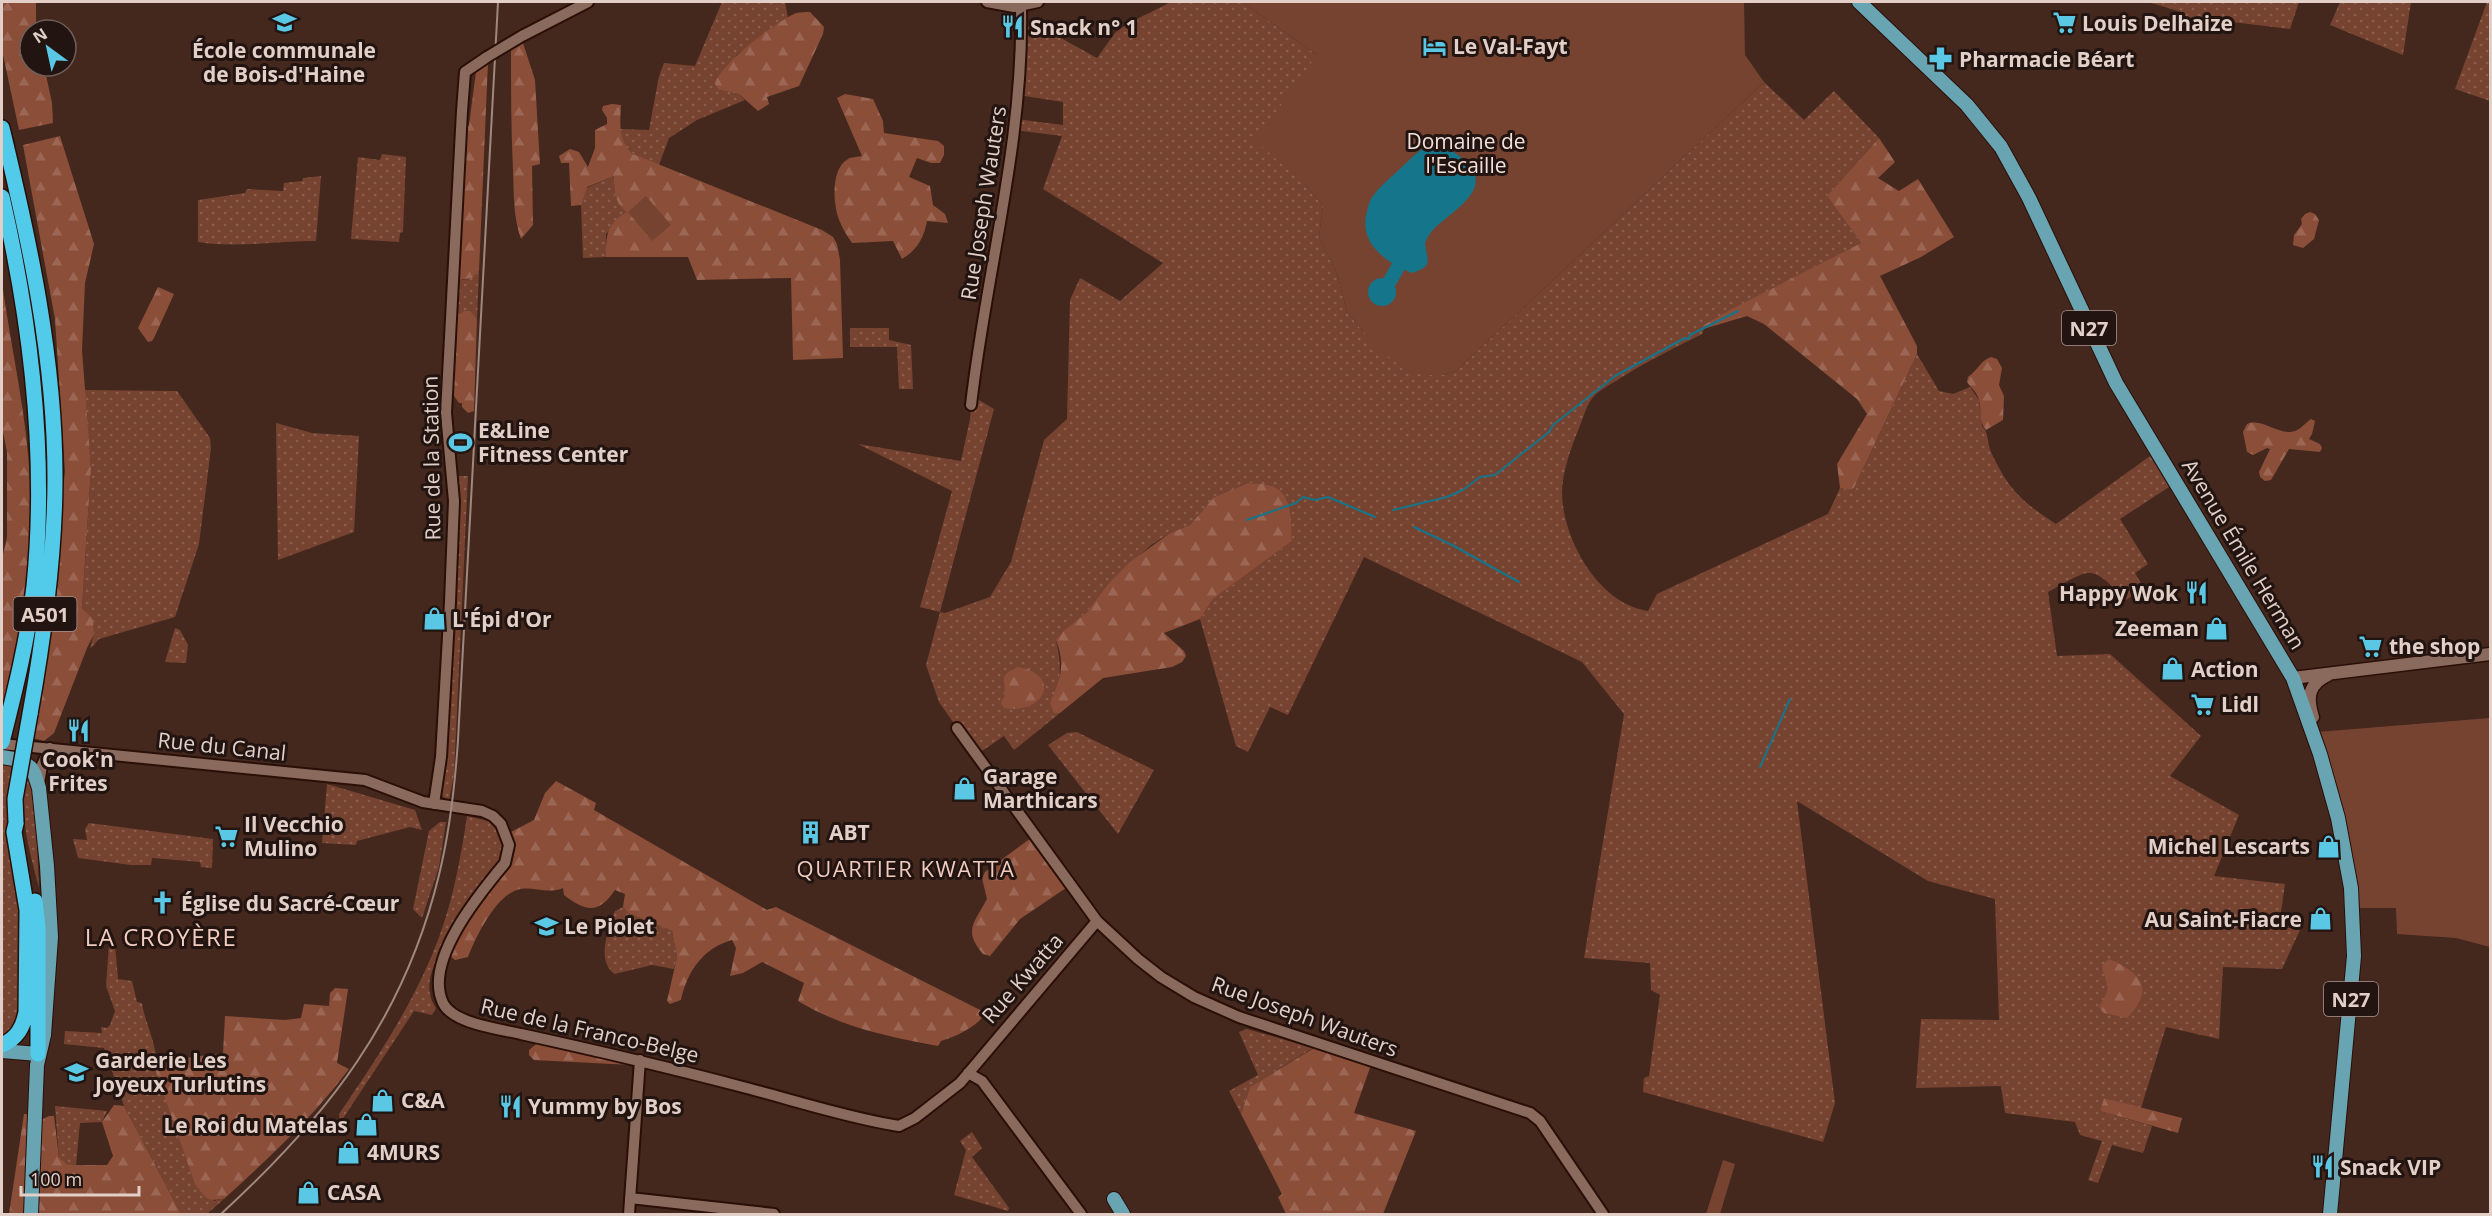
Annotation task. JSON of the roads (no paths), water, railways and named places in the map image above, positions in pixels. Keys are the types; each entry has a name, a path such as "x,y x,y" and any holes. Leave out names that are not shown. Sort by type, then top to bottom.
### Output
{"highway":[{"name":"A501","path":"2,128 36,282 48,358 53,438 54,513 44,627 15,799 15,839 26,873"},
{"name":"A501","path":"2,197 29,351 38,477 34,588 27,634 2,743"},
{"path":"26,873 38,927 38,1054"},
{"path":"2,1046 20,1031 26,1012 26,873"}],"main road":[{"name":"Avenue Émile Herman","path":"1859,2 1967,105 2001,147 2029,198 2116,383 2293,678 2328,785 2349,868 2354,946 2338,1151 2330,1215"},
{"path":"2293,678 2490,654"},
{"path":"2328,785 2326,761 2308,698 2313,685 2331,674"},
{"path":"2,757 20,760 27,764 39,788 51,937 44,1035 38,1054 31,1215"},
{"path":"2,1051 38,1054"},
{"path":"1114,1199 1123,1215 1114,1215"}],"street":[{"name":"Rue de la Station","path":"434,804 441,752 451,590 454,501 446,413 462,111 467,70 522,36 588,2"},
{"path":"987,2 1004,7 1021,7 1038,2"},
{"name":"Rue Joseph Wauters","path":"971,405 1015,130 1021,57 1021,7"},
{"name":"Rue Joseph Wauters","path":"957,728 1097,921 1161,977 1212,1006 1319,1045 1520,1108 1540,1121 1602,1215"},
{"name":"Rue du Canal","path":"2,743 365,780 411,798 434,804"},
{"path":"39,788 42,765 50,748"},
{"name":"Rue de la Franco-Belge","path":"434,804 482,811 493,816 501,824 510,845 505,863 464,916 447,951 440,984 444,1006 462,1019 640,1060 898,1126 915,1118 948,1094 968,1073 976,1060"},
{"name":"Rue Kwatta","path":"976,1060 1097,921"},
{"path":"629,1215 640,1060"},
{"path":"968,1073 981,1081 1081,1215"},
{"path":"630,1198 774,1215"}],"water":[{"path":"1439,142 1469,165 1476,178 1475,187 1463,204 1430,234 1425,243 1428,262 1424,268 1412,273 1393,264 1370,242 1365,223 1367,212 1371,199 1382,185 1420,150"},
{"path":"1382,278 1392,282 1396,292 1392,302 1382,306 1372,302 1368,292 1372,282"}],"waterway":[{"path":"1390,281 1398,267"},
{"path":"1393,510 1447,497 1463,490 1480,477 1495,475 1615,376 1685,338 1689,339 1690,335 1738,311"},
{"path":"1247,520 1296,503 1303,497 1315,500 1328,497 1375,517"},
{"path":"1414,527 1519,582"},
{"path":"1760,767 1790,699"}],"railway":[{"path":"221,1214 295,1140 328,1102 357,1062 383,1020 405,975 424,927 439,875 452,808 458,740 498,2"}],"place":[{"name":"École communale de Bois-d'Haine","path":"284,22"},
{"name":"Louis Delhaize","path":"2064,23"},
{"name":"Snack n° 1","path":"1012,27"},
{"name":"Le Val-Fayt","path":"1435,46"},
{"name":"Pharmacie Béart","path":"1941,59"},
{"name":"E&Line Fitness Center","path":"460,442"},
{"name":"Happy Wok","path":"2196,593"},
{"name":"L'Épi d'Or","path":"434,619"},
{"name":"Zeeman","path":"2217,628"},
{"name":"the shop","path":"2371,646"},
{"name":"Action","path":"2173,669"},
{"name":"Lidl","path":"2203,704"},
{"name":"Cook'n Frites","path":"78,731"},
{"name":"Garage Marthicars","path":"965,788"},
{"name":"ABT","path":"811,832"},
{"name":"Il Vecchio Mulino","path":"226,836"},
{"name":"Michel Lescarts","path":"2328,846"},
{"name":"Église du Sacré-Cœur","path":"163,903"},
{"name":"Au Saint-Fiacre","path":"2320,919"},
{"name":"Le Piolet","path":"546,926"},
{"name":"Garderie Les Joyeux Turlutins","path":"77,1072"},
{"name":"C&A","path":"383,1100"},
{"name":"Yummy by Bos","path":"510,1106"},
{"name":"Le Roi du Matelas","path":"366,1125"},
{"name":"4MURS","path":"349,1152"},
{"name":"Snack VIP","path":"2322,1167"},
{"name":"CASA","path":"309,1192"}],"district":[{"name":"QUARTIER KWATTA","path":"906,868"},
{"name":"LA CROYÈRE","path":"161,936"}],"park label":[{"name":"Domaine de l'Escaille","path":"1466,153"}]}
